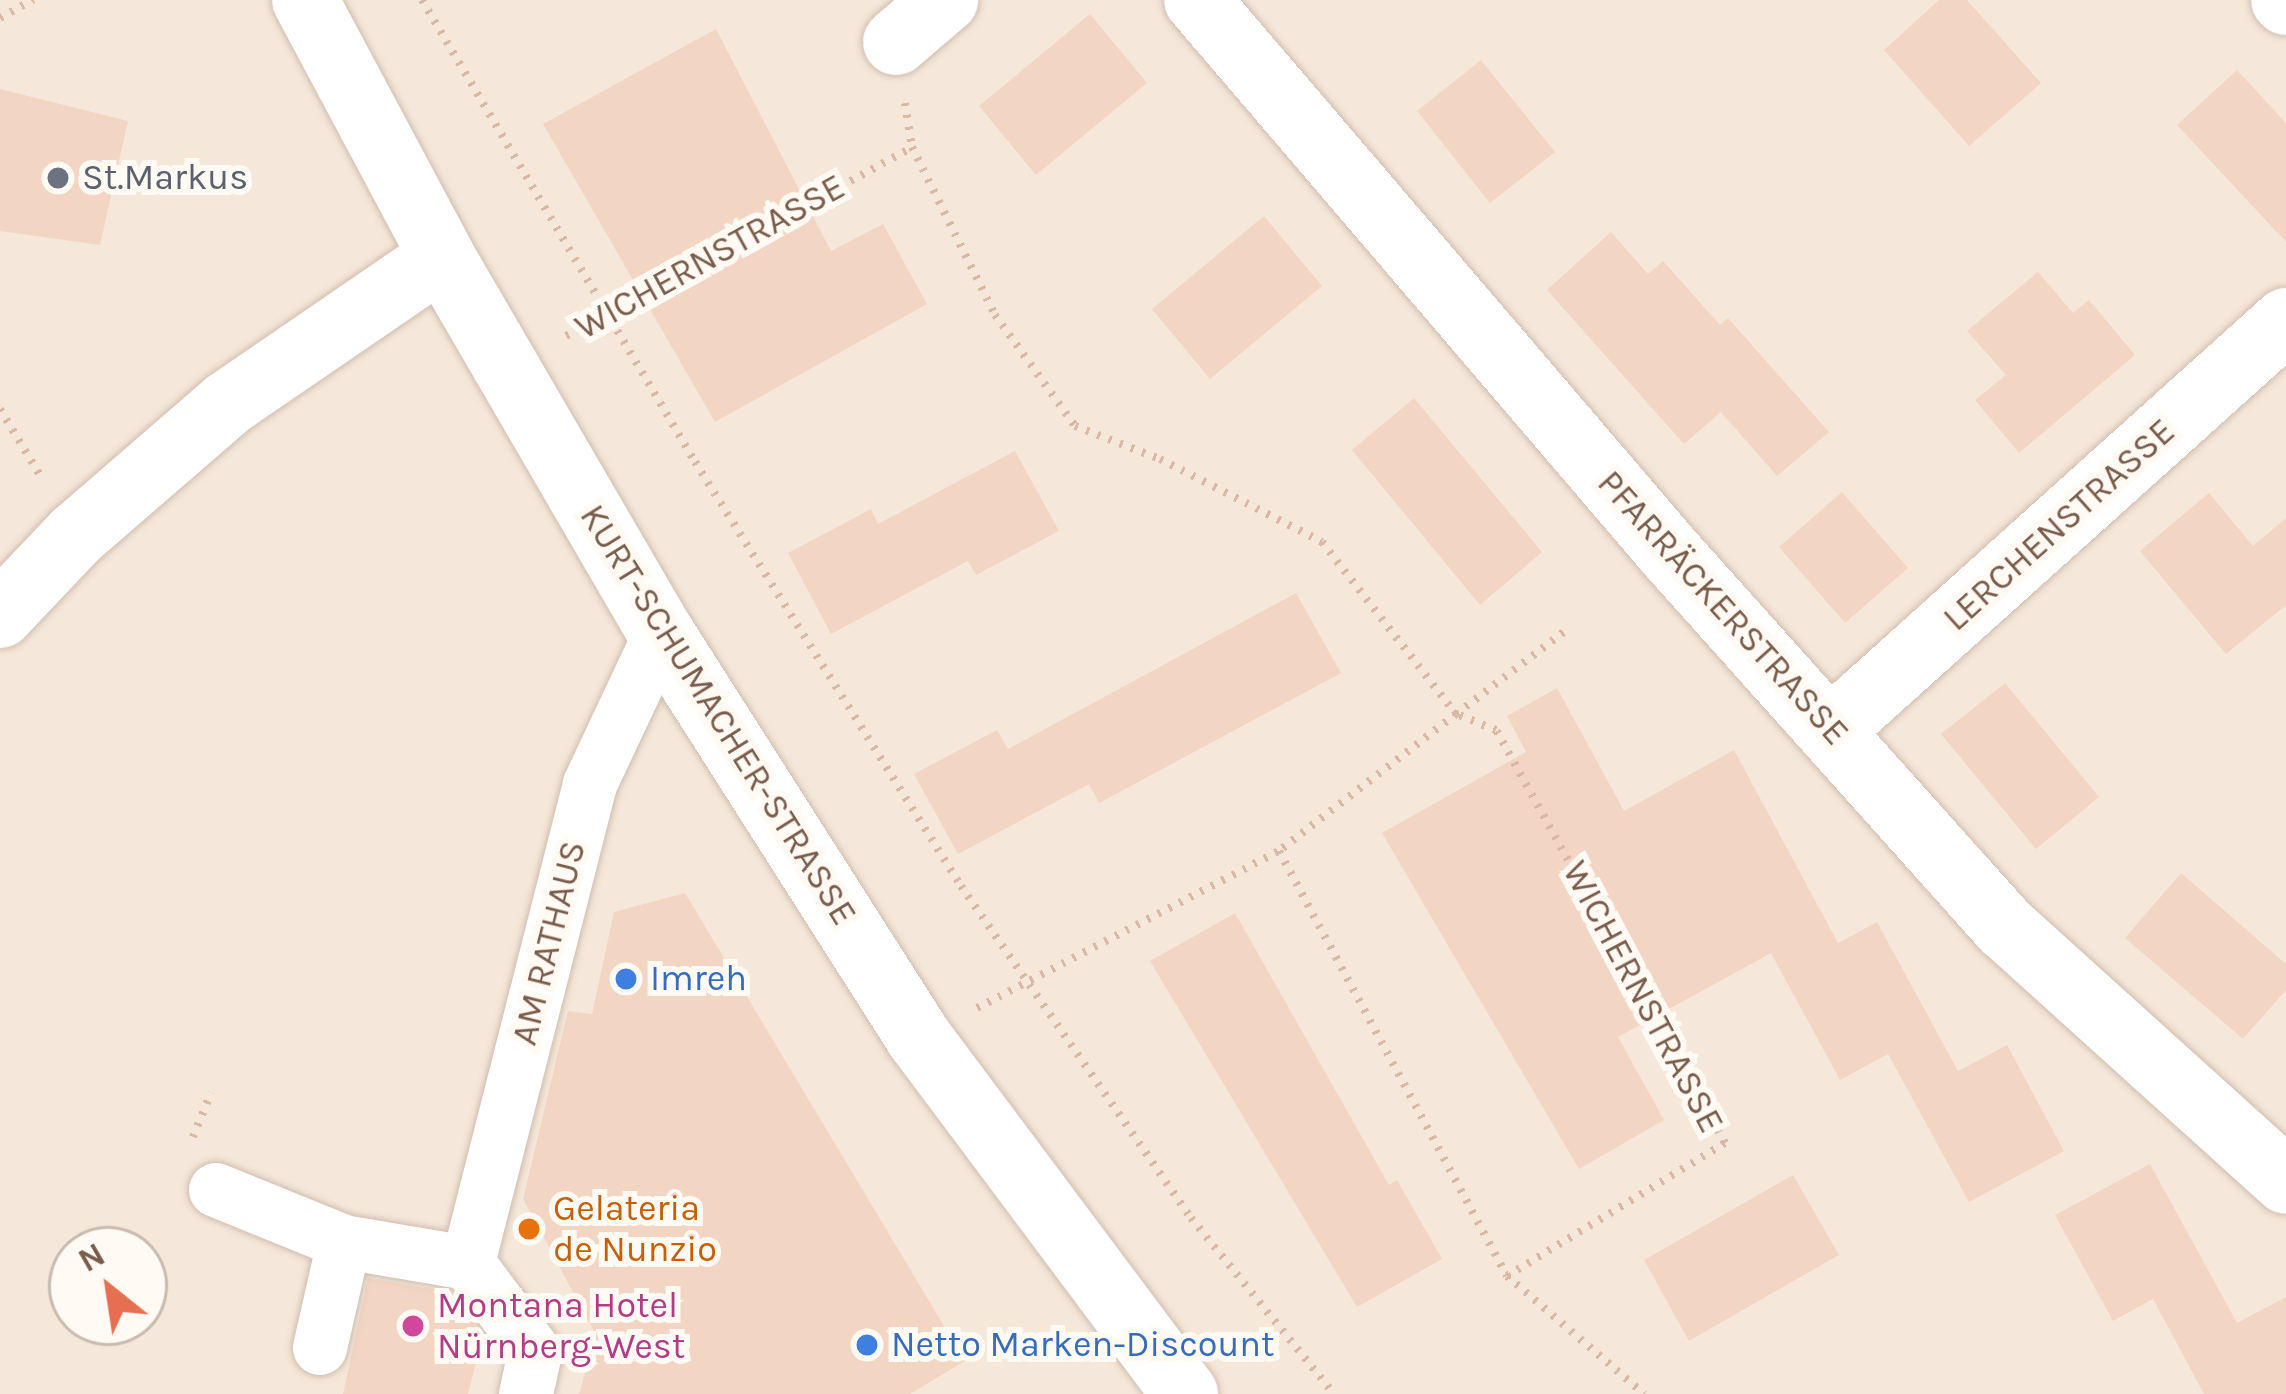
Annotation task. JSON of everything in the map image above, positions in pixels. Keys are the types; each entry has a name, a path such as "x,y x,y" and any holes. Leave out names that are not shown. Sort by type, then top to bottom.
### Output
{"street":[{"name":"KURT-SCHUMACHER-STRASSE","path":"305,0 442,256 661,633 920,1038 1185,1394"},
{"path":"896,42 945,0"},
{"name":"PFARRÄCKERSTRASSE","path":"1197,0 2004,926 2281,1164"},
{"path":"0,615 76,535 227,404 442,256"},
{"name":"LERCHENSTRASSE","path":"1832,730 2286,321"},
{"name":"AM RATHAUS","path":"468,1263 590,784 661,633"},
{"path":"203,1167 344,1242 468,1263 535,1353 526,1394"},
{"path":"320,1348 344,1242"}],"path":[{"path":"0,18 33,0"},
{"path":"422,0 606,314 870,744 1191,1218 1334,1394"},
{"name":"WICHERNSTRASSE","path":"896,42 912,146 995,315 1075,426 1160,459 1322,542 1456,714 1496,730 1725,1143 1507,1276"},
{"name":"WICHERNSTRASSE","path":"508,367 912,146"},
{"path":"0,409 76,535"},
{"path":"920,1038 1279,851 1569,628"},
{"path":"1279,851 1507,1276 1644,1394"},
{"path":"203,1167 212,1092"}],"shaded area":[{"path":"0,0 2286,0 2286,1394 0,1394"}],"building":[{"path":"1939,0 1967,0 2041,83 1969,146 1884,50"},
{"path":"1090,14 1147,83 1036,175 979,106"},
{"path":"716,29 831,251 883,224 927,304 715,422 543,124"},
{"path":"1481,60 1555,152 1490,203 1417,111"},
{"path":"2237,70 2286,123 2286,242 2177,125"},
{"name":"St.Markus","path":"0,89 128,121 100,245 0,231"},
{"path":"1264,216 1322,286 1210,379 1152,309"},
{"path":"1611,232 1648,274 1663,261 1720,325 1728,318 1829,432 1777,476 1721,412 1684,444 1547,290"},
{"path":"2038,272 2073,313 2089,300 2135,355 2019,453 1975,400 2006,375 1967,331"},
{"path":"1414,398 1542,552 1480,605 1352,450"},
{"path":"1015,451 1059,531 976,575 968,561 831,634 788,553 871,509 878,524"},
{"path":"1842,492 1908,568 1845,623 1779,547"},
{"path":"2209,493 2253,546 2286,518 2286,605 2226,654 2140,551"},
{"path":"1296,593 1341,673 1099,803 1089,784 958,854 914,774 997,730 1008,749"},
{"path":"2005,683 2099,797 2036,849 1941,734"},
{"path":"1557,688 1624,811 1734,750 1838,943 1877,922 1958,1071 2007,1045 2064,1151 1969,1202 1888,1054 1840,1080 1771,953 1618,1037 1664,1120 1579,1169 1382,833 1526,752 1507,716"},
{"path":"2181,873 2286,964 2286,990 2243,1039 2125,938"},
{"path":"685,893 965,1361 910,1394 579,1394 596,1335 523,1199 568,1011 592,1014 614,912"},
{"path":"1235,913 1389,1185 1397,1180 1442,1259 1357,1307 1150,961"},
{"path":"2150,1164 2237,1323 2286,1297 2286,1394 2204,1394 2153,1299 2113,1321 2055,1215"},
{"path":"1793,1175 1839,1255 1689,1341 1644,1260"},
{"name":"Montana Hotel Nürnberg-West","path":"368,1278 450,1292 483,1336 468,1394 343,1394"}],"place":[{"name":"St.Markus","path":"58,178"},
{"name":"Imreh","path":"626,979"},
{"name":"Gelateria de Nunzio","path":"529,1229"},
{"name":"Montana Hotel Nürnberg-West","path":"413,1326"},
{"name":"Netto Marken-Discount","path":"867,1345"}]}
